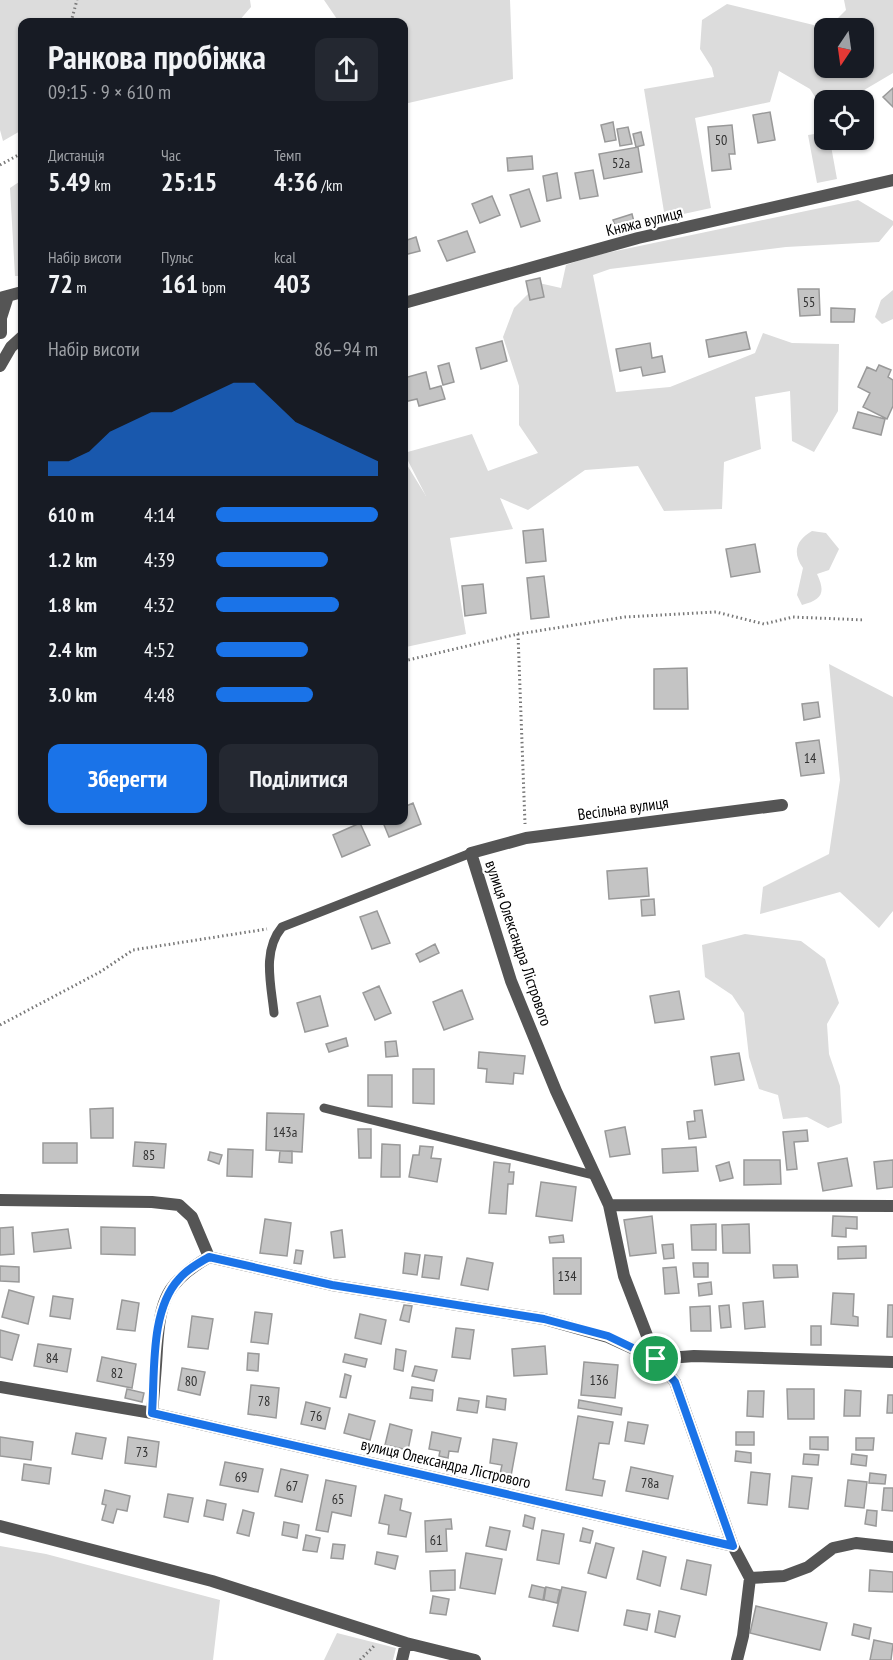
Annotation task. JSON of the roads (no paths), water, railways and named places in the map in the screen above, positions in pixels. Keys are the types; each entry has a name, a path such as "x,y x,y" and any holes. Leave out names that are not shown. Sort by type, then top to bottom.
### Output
{"street":[{"name":"Княжа вулиця","path":"408,302 638,238 892,182"},
{"path":"4,297 1,333 11,347"},
{"path":"0,366 11,347 18,341"},
{"name":"Весільна вулиця","path":"471,853 526,838 782,805"},
{"name":"вулиця Олександра Лістрового","path":"471,853 511,981 556,1091 593,1175 609,1205 624,1276 656,1359 675,1382 733,1546 750,1578"},
{"path":"0,1200 179,1205 192,1217 209,1257 179,1278 168,1293 160,1313 152,1413"},
{"path":"609,1205 893,1206"},
{"name":"вулиця Олександра Лістрового","path":"209,1257 332,1285 544,1319 608,1336 656,1359"},
{"path":"656,1359 694,1356 893,1362"},
{"name":"вулиця Олександра Лістрового","path":"0,1387 152,1413 733,1546"},
{"path":"0,1526 212,1581 406,1643 475,1660"},
{"path":"737,1660 744,1635 750,1578 784,1576 808,1567 833,1548 855,1543 893,1547"},
{"path":"402,1660 406,1643"}],"lane":[{"path":"274,1013 269,974 270,949 274,937 282,927 471,853"},
{"path":"324,1108 593,1175"}]}
